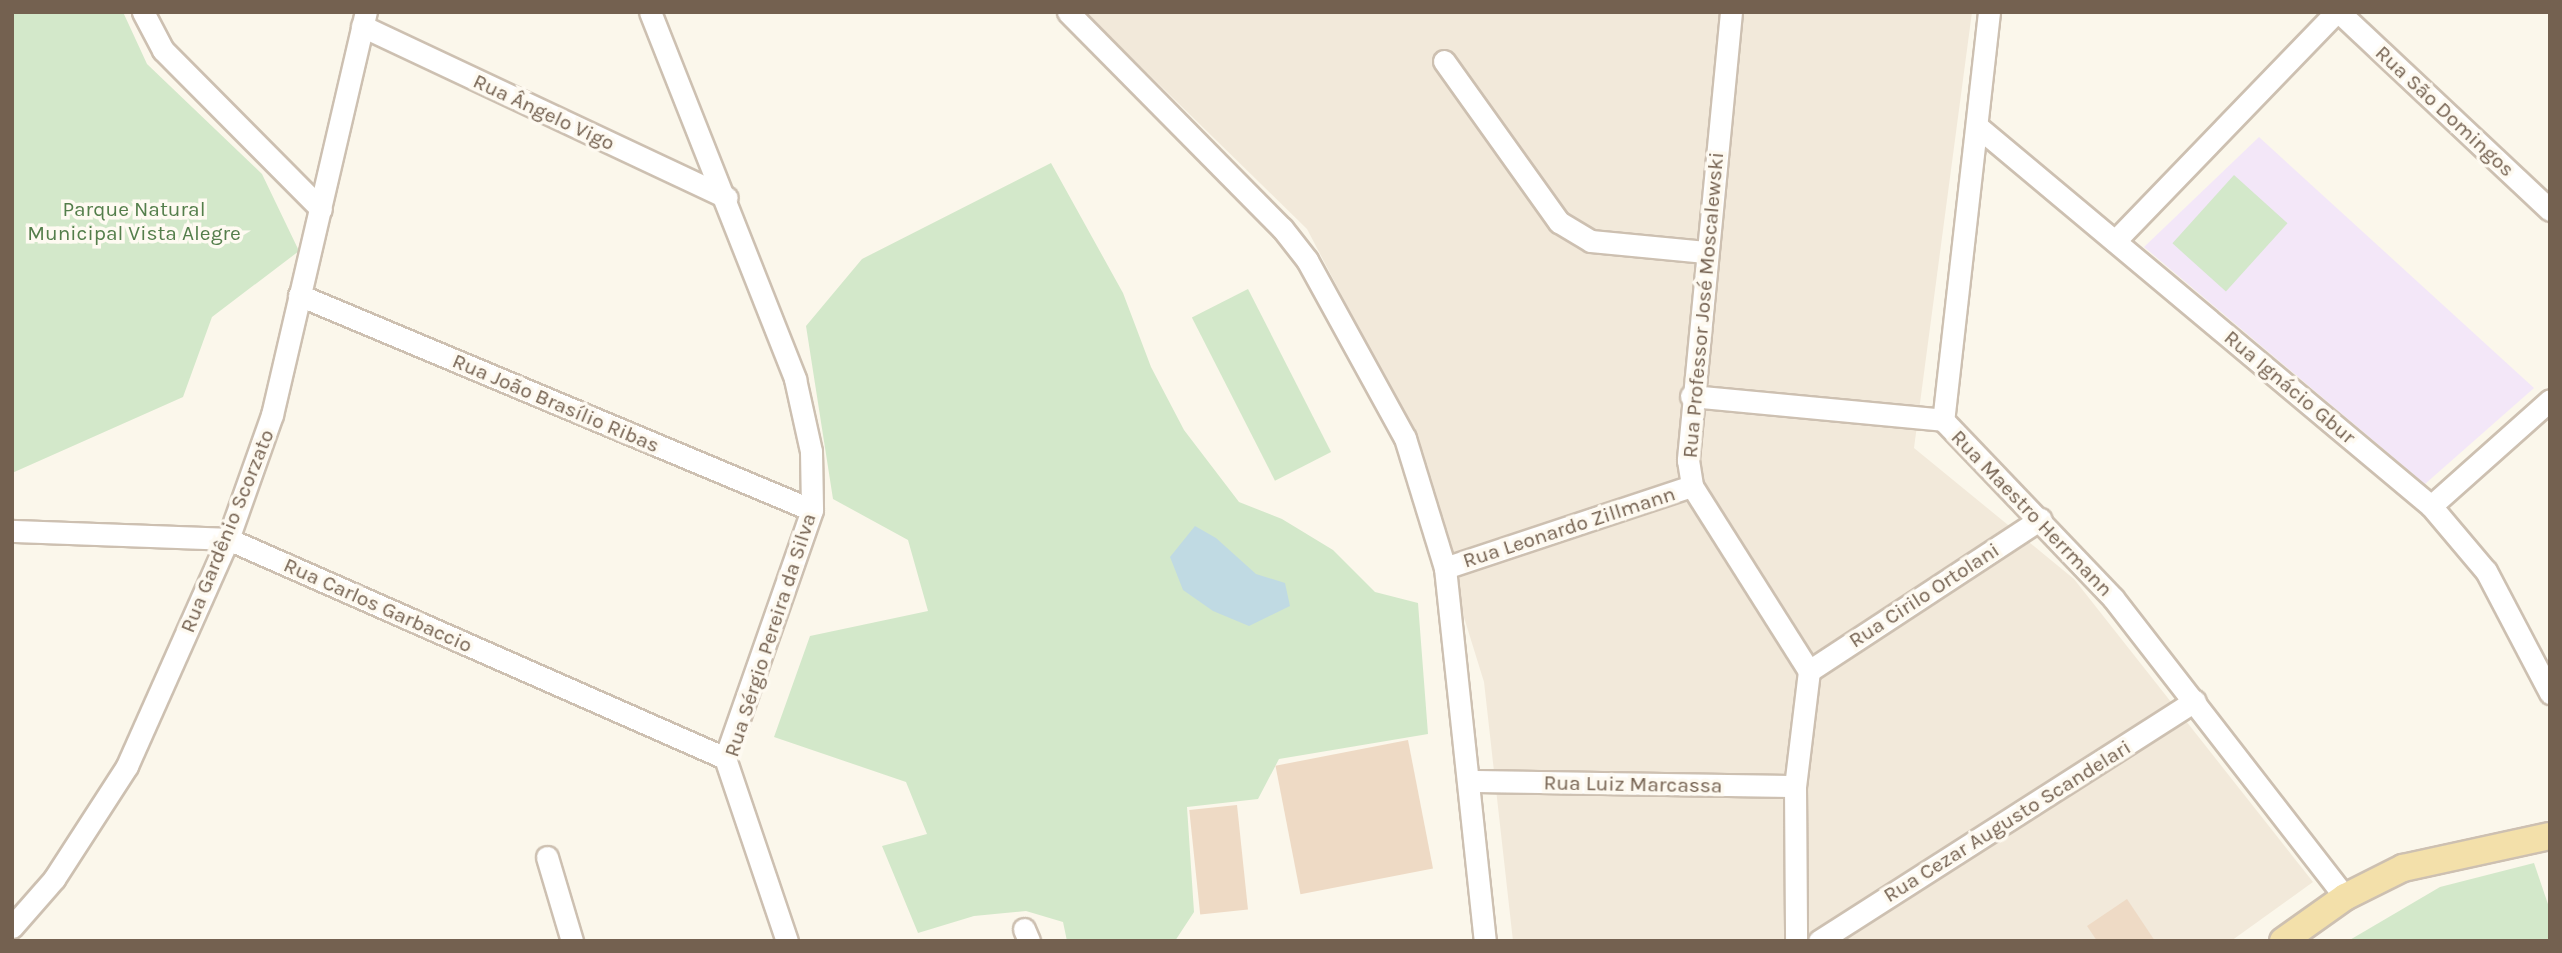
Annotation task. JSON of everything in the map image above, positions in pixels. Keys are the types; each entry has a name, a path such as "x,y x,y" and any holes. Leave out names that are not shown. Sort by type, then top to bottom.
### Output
{"main road":[{"path":"2283,941 2345,897 2403,868 2435,858 2543,838"}],"street":[{"path":"143,12 163,50 320,209"},
{"name":"Rua Sérgio Pereira da Silva","path":"650,12 727,198 795,379 811,451 812,510 726,758 788,941"},
{"path":"1068,12 1282,228 1307,260 1405,438 1445,568 1471,781 1485,941"},
{"name":"Rua Professor José Moscalewski","path":"1731,12 1704,252 1688,460 1692,486 1809,671"},
{"name":"Rua Maestro Herrmann","path":"1989,12 1944,420 2113,598 2196,701 2345,897"},
{"path":"2115,241 2338,12"},
{"name":"Rua São Domingos","path":"2338,12 2550,210"},
{"name":"Rua Gardênio Scorzato","path":"12,927 54,878 127,766 228,539 272,415 364,19"},
{"name":"Rua Ângelo Vigo","path":"364,19 727,198"},
{"path":"1444,61 1559,222 1591,241 1704,252"},
{"name":"Rua Ignácio Gbur","path":"1977,126 2431,506 2486,570 2550,693"},
{"name":"Rua João Brasílio Ribas","path":"299,295 812,510"},
{"path":"1691,397 1944,420"},
{"path":"2431,506 2550,400"},
{"name":"Rua Leonardo Zillmann","path":"1445,568 1692,486"},
{"name":"Rua Cirilo Ortolani","path":"1809,671 2040,519"},
{"name":"Rua Carlos Garbaccio","path":"12,531 228,539 726,758"},
{"path":"1796,941 1795,786 1809,671"},
{"name":"Rua Cezar Augusto Scandelari","path":"1819,941 2196,701"},
{"name":"Rua Luiz Marcassa","path":"1471,781 1795,786"},
{"path":"547,857 572,941"}],"shaded area":[{"path":"1085,12 1972,12 1914,448 2074,579 2313,882 2231,941 1513,941 1484,682 1397,401 1307,229"},
{"path":"2259,137 2534,388 2425,484 2144,247"}],"green space":[{"name":"Parque Natural Municipal Vista Alegre","path":"12,12 123,12 147,64 262,174 299,251 212,317 183,397 12,473"},
{"path":"1051,163 1123,293 1151,367 1184,430 1239,502 1282,519 1333,550 1375,592 1418,603 1428,734 1279,759 1258,799 1187,807 1194,912 1175,941 1067,941 1063,922 1026,911 974,916 918,933 882,846 927,834 906,782 774,737 810,636 928,611 908,540 833,499 806,326 862,259"},
{"path":"2234,175 2288,223 2226,292 2172,243"},
{"path":"1248,289 1331,452 1275,481 1192,318"},
{"path":"2534,863 2550,910 2550,941 2348,941 2440,887"}],"water":[{"path":"1195,526 1216,538 1256,574 1285,583 1290,606 1249,626 1213,611 1183,590 1170,557"}],"building":[{"path":"1408,740 1433,869 1300,894 1275,766"},
{"path":"1237,805 1248,909 1200,914 1189,810"},
{"path":"2127,899 2155,941 2097,941 2087,926"}]}
